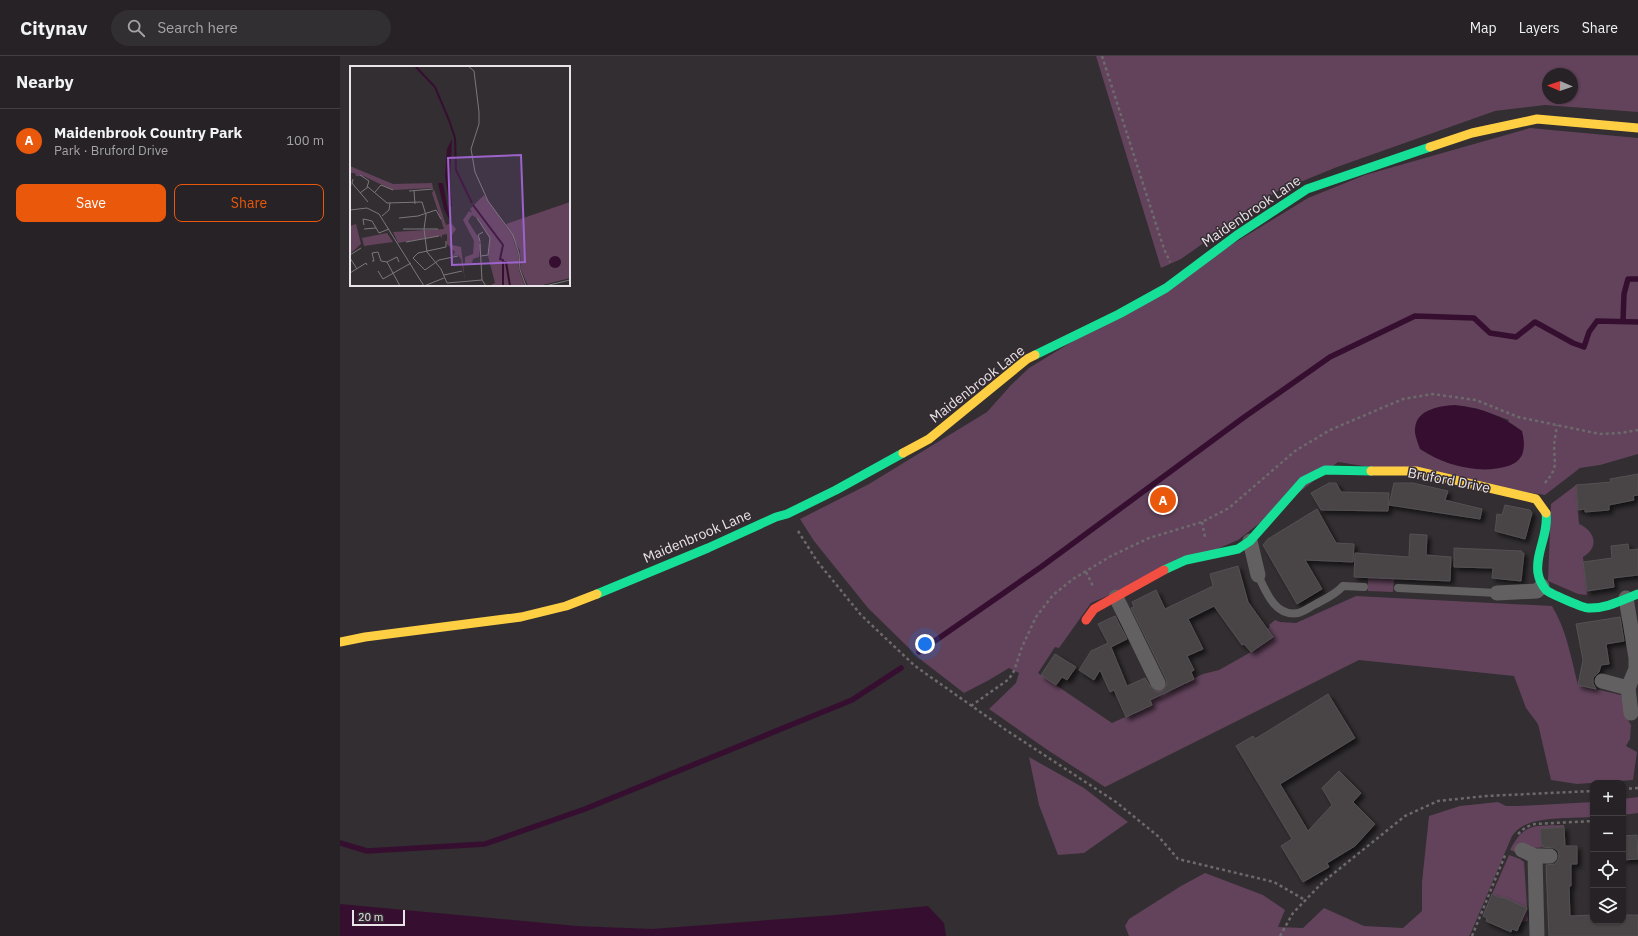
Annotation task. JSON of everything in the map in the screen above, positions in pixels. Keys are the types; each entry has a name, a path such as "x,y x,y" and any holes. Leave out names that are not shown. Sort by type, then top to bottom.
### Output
{"street":[{"name":"Maidenbrook Lane","path":"340,642 365,637 522,617 566,606 708,548 776,517 788,514 836,490 929,439 1027,359 1119,314 1166,288 1237,235 1306,189 1472,134 1537,119 1638,128"},
{"name":"Bruford Drive","path":"1086,620 1094,609 1175,564 1186,560 1238,549 1250,541 1303,481 1325,470 1416,471 1536,499"},
{"path":"1536,499 1546,511 1547,520 1539,557 1538,577 1542,586 1547,591 1587,608 1608,606 1632,596 1636,669 1628,688 1631,714"},
{"path":"1250,541 1258,575"},
{"path":"1497,593 1536,591 1542,586"},
{"path":"1116,597 1158,683"},
{"path":"1602,681 1628,688"},
{"path":"1522,850 1543,856 1537,936"}],"lane":[{"path":"1258,575 1267,593 1277,607 1284,612 1298,613 1337,593 1343,586 1364,587"},
{"path":"1398,588 1497,593"}],"path":[{"path":"1102,56 1164,249 1178,278"},
{"path":"1536,499 1539,492 1552,474 1555,465 1554,445 1556,425"},
{"path":"788,514 817,561 861,615 915,666 1006,730 1116,802 1160,837 1178,859 1274,882 1305,900"},
{"path":"1626,789 1638,788"},
{"path":"1280,936 1293,913 1323,882 1405,816 1438,801 1486,796 1590,791"}],"shaded area":[{"path":"1096,56 1638,56 1638,112 1545,105 1495,111 1337,167 1276,192 1181,259 1161,268"},
{"path":"1530,128 1638,138 1638,454 1600,465 1580,468 1545,495 1338,462 1238,540 1091,603 1059,648 1055,647 1038,673 1112,723 1152,705 1146,693 1168,683 1171,690 1203,674 1219,670 1251,652 1273,637 1267,629 1275,620 1280,622 1296,623 1356,596 1552,606 1565,635 1578,685 1621,695 1626,716 1631,725 1630,739 1626,746 1637,752 1633,780 1590,780 1590,783 1577,784 1551,780 1538,724 1526,708 1514,676 1359,660 1105,787 1049,751 989,709 1016,683 1019,673 1009,668 964,693 920,659 868,608 814,541 800,519 869,484 987,412 1011,385 1029,368 1308,198 1365,175","holes":["1475,408 1509,420 1482,469 1460,466 1446,462 1415,432 1417,421 1425,412"]},
{"path":"1455,405 1490,413 1514,425 1522,431 1524,446 1522,455 1519,459 1510,465 1497,469 1474,469 1440,460 1420,449 1415,433 1415,425 1418,419 1422,414 1434,408"},
{"path":"1576,485 1579,524 1589,531 1593,539 1592,549 1583,557 1587,595 1578,594 1548,581 1551,504"},
{"path":"1379,575 1382,575 1382,578 1394,579 1393,592 1368,591 1368,578 1379,579"},
{"path":"1029,757 1084,788 1128,822 1084,853 1058,855 1039,805"},
{"path":"1638,797 1638,813 1626,815 1626,799"},
{"path":"1498,802 1506,806 1590,802 1590,817 1557,818 1537,821 1529,823 1517,830 1512,836 1469,936 1129,936 1125,926 1129,919 1181,886 1205,873 1263,895 1285,910 1278,927 1303,928 1324,908 1364,926 1403,928 1422,911 1422,882 1429,816 1460,806"},
{"path":"1564,825 1564,827 1540,829 1541,845 1552,845 1552,847 1531,848 1518,853 1510,850 1520,834 1532,827"},
{"path":"1509,855 1524,862 1528,921 1521,922 1517,904 1492,894"},
{"path":"340,904 577,926 652,929 835,915 928,906 944,923 946,936 340,936"}],"building":[{"path":"1638,474 1638,495 1633,496 1634,500 1609,505 1609,510 1585,512 1585,509 1578,510 1576,485 1611,482 1610,479"},
{"path":"1329,483 1336,483 1341,492 1389,493 1388,511 1321,510 1311,493"},
{"path":"1394,483 1413,483 1448,491 1445,500 1482,509 1480,519 1389,505"},
{"path":"1505,505 1530,510 1532,513 1525,539 1495,531 1497,514 1502,515"},
{"path":"1317,509 1336,543 1354,544 1353,562 1305,560 1322,589 1297,604 1263,545 1268,539"},
{"path":"1410,534 1427,535 1426,555 1451,557 1450,581 1354,577 1355,553 1409,557"},
{"path":"1628,544 1629,550 1638,549 1638,575 1613,578 1614,587 1587,591 1583,562 1612,558 1611,546"},
{"path":"1454,548 1522,551 1521,553 1524,553 1521,581 1492,578 1493,568 1454,567"},
{"path":"1238,566 1248,602 1273,637 1251,652 1244,644 1242,645 1214,606 1188,619 1203,649 1187,656 1194,670 1191,672 1194,679 1150,700 1152,705 1126,717 1114,690 1110,692 1100,670 1094,680 1079,670 1091,651 1108,643 1098,624 1115,616 1127,639 1111,647 1127,686 1145,678 1153,690 1157,692 1162,691 1167,684 1166,679 1131,608 1134,607 1132,602 1156,590 1165,609 1213,586 1210,574"},
{"path":"1620,617 1624,641 1606,644 1609,664 1601,665 1599,672 1593,678 1593,683 1596,689 1578,685 1583,660 1576,624"},
{"path":"1055,654 1076,667 1067,680 1062,677 1056,685 1041,675"},
{"path":"1328,694 1355,738 1280,784 1308,831 1332,805 1322,788 1339,771 1361,793 1353,802 1375,824 1355,846 1327,863 1329,867 1303,882 1281,846 1292,839 1236,746 1253,736 1255,739"},
{"path":"1564,827 1565,846 1577,846 1577,864 1571,864 1571,886 1569,886 1570,916 1590,915 1590,924 1626,924 1626,915 1638,915 1638,936 1549,936 1546,865 1555,864 1559,856 1558,851 1554,848 1543,847 1543,845 1541,845 1540,829"},
{"path":"1637,835 1638,859 1626,860 1626,836"},
{"path":"1492,894 1527,908 1517,931 1512,929 1511,932 1486,921 1487,918 1483,916"}],"waterway":[{"path":"1623,321 1624,294 1628,279 1638,279"},
{"path":"919,652 1041,567 1243,418 1330,357 1415,316 1474,318 1490,333 1516,337 1535,322 1573,343 1584,347 1589,332 1597,321 1638,322"},
{"path":"340,843 367,851 485,844 585,809 852,700 901,668"}],"traffic: fast":[{"path":"1035,355 1119,314 1166,288 1237,235 1307,189 1430,147"},
{"path":"597,594 708,548 776,517 787,514 836,490 903,453"},
{"path":"1164,570 1186,560 1238,549 1250,541 1303,481 1325,470 1371,471"},
{"path":"1546,513 1546,528 1538,558 1539,578 1546,590 1566,600 1588,608 1608,606 1638,594"}],"traffic: slow":[{"path":"1430,147 1472,133 1537,119 1638,128"},
{"path":"903,453 929,439 1027,359 1035,355"},
{"path":"1371,471 1416,471 1536,499 1546,513"},
{"path":"340,642 365,637 521,617 566,606 597,594"}],"traffic: jam":[{"path":"1086,620 1094,609 1164,570"}],"place":[{"name":"Maidenbrook Country Park","path":"1163,500"}]}
